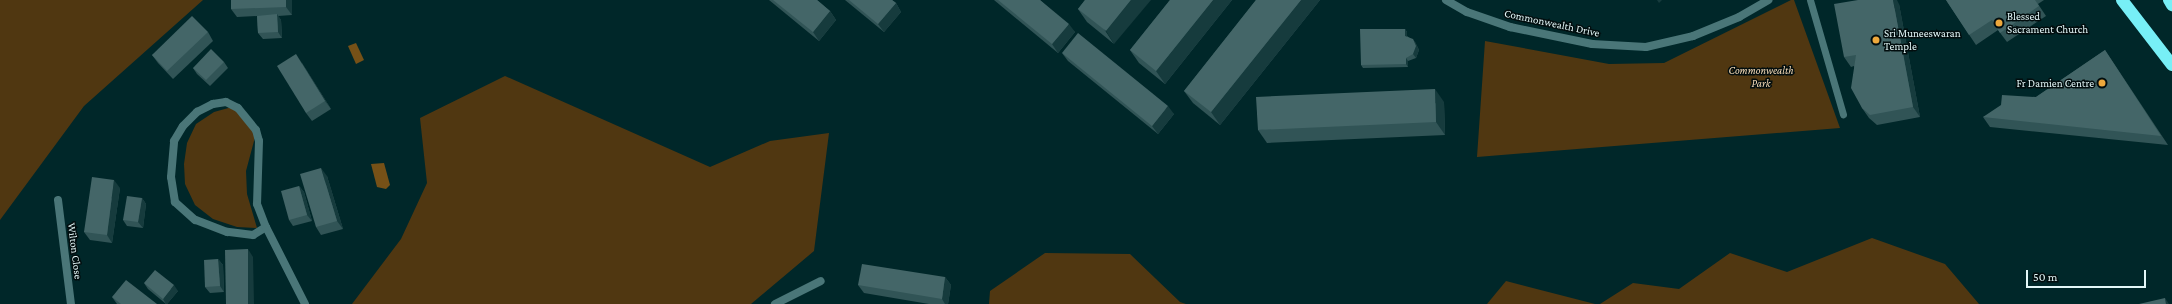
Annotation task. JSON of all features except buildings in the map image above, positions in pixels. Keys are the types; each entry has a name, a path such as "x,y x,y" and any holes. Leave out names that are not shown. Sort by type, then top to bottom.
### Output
{"highway":[{"path":"2122,0 2172,65"},
{"path":"2168,0 2172,4"}],"street":[{"name":"Commonwealth Drive","path":"1446,0 1467,12 1510,27 1592,44 1646,48 1694,36 1739,17 1768,0"},
{"path":"266,227 253,235 227,232 195,220 175,202 171,177 174,140 183,126 197,112 213,104 226,102 238,108 256,130 258,141 257,204 266,227 305,304"},
{"name":"Wilton Close","path":"58,200 71,304"},
{"path":"775,304 821,281"}],"lane":[{"path":"1810,0 1843,114"}],"green space":[{"path":"0,0 203,0 84,106 0,220"},
{"name":"Commonwealth Park","path":"1791,0 1794,0 1840,128 1477,157 1485,41 1609,64 1664,63"},
{"path":"505,76 710,167 770,141 829,133 814,251 751,304 352,304 401,239 427,183 420,118"},
{"path":"232,107 254,123 254,141 246,171 247,194 257,228 237,227 213,219 195,205 185,184 184,164 187,143 196,124 214,112"},
{"path":"1872,238 1945,264 1979,304 1600,304 1633,283 1679,289 1730,253 1787,272"},
{"path":"1045,253 1130,254 1180,302 1186,304 989,304 990,291"},
{"path":"1506,281 1595,304 1487,304"}],"shaded area":[{"path":"356,43 364,60 356,64 348,46"},
{"path":"384,163 390,185 386,189 377,187 371,164"}],"place":[{"name":"Blessed Sacrament Church","path":"1999,23"},
{"name":"Sri Muneeswaran Temple","path":"1876,40"},
{"name":"Fr Damien Centre","path":"2102,83"}]}
